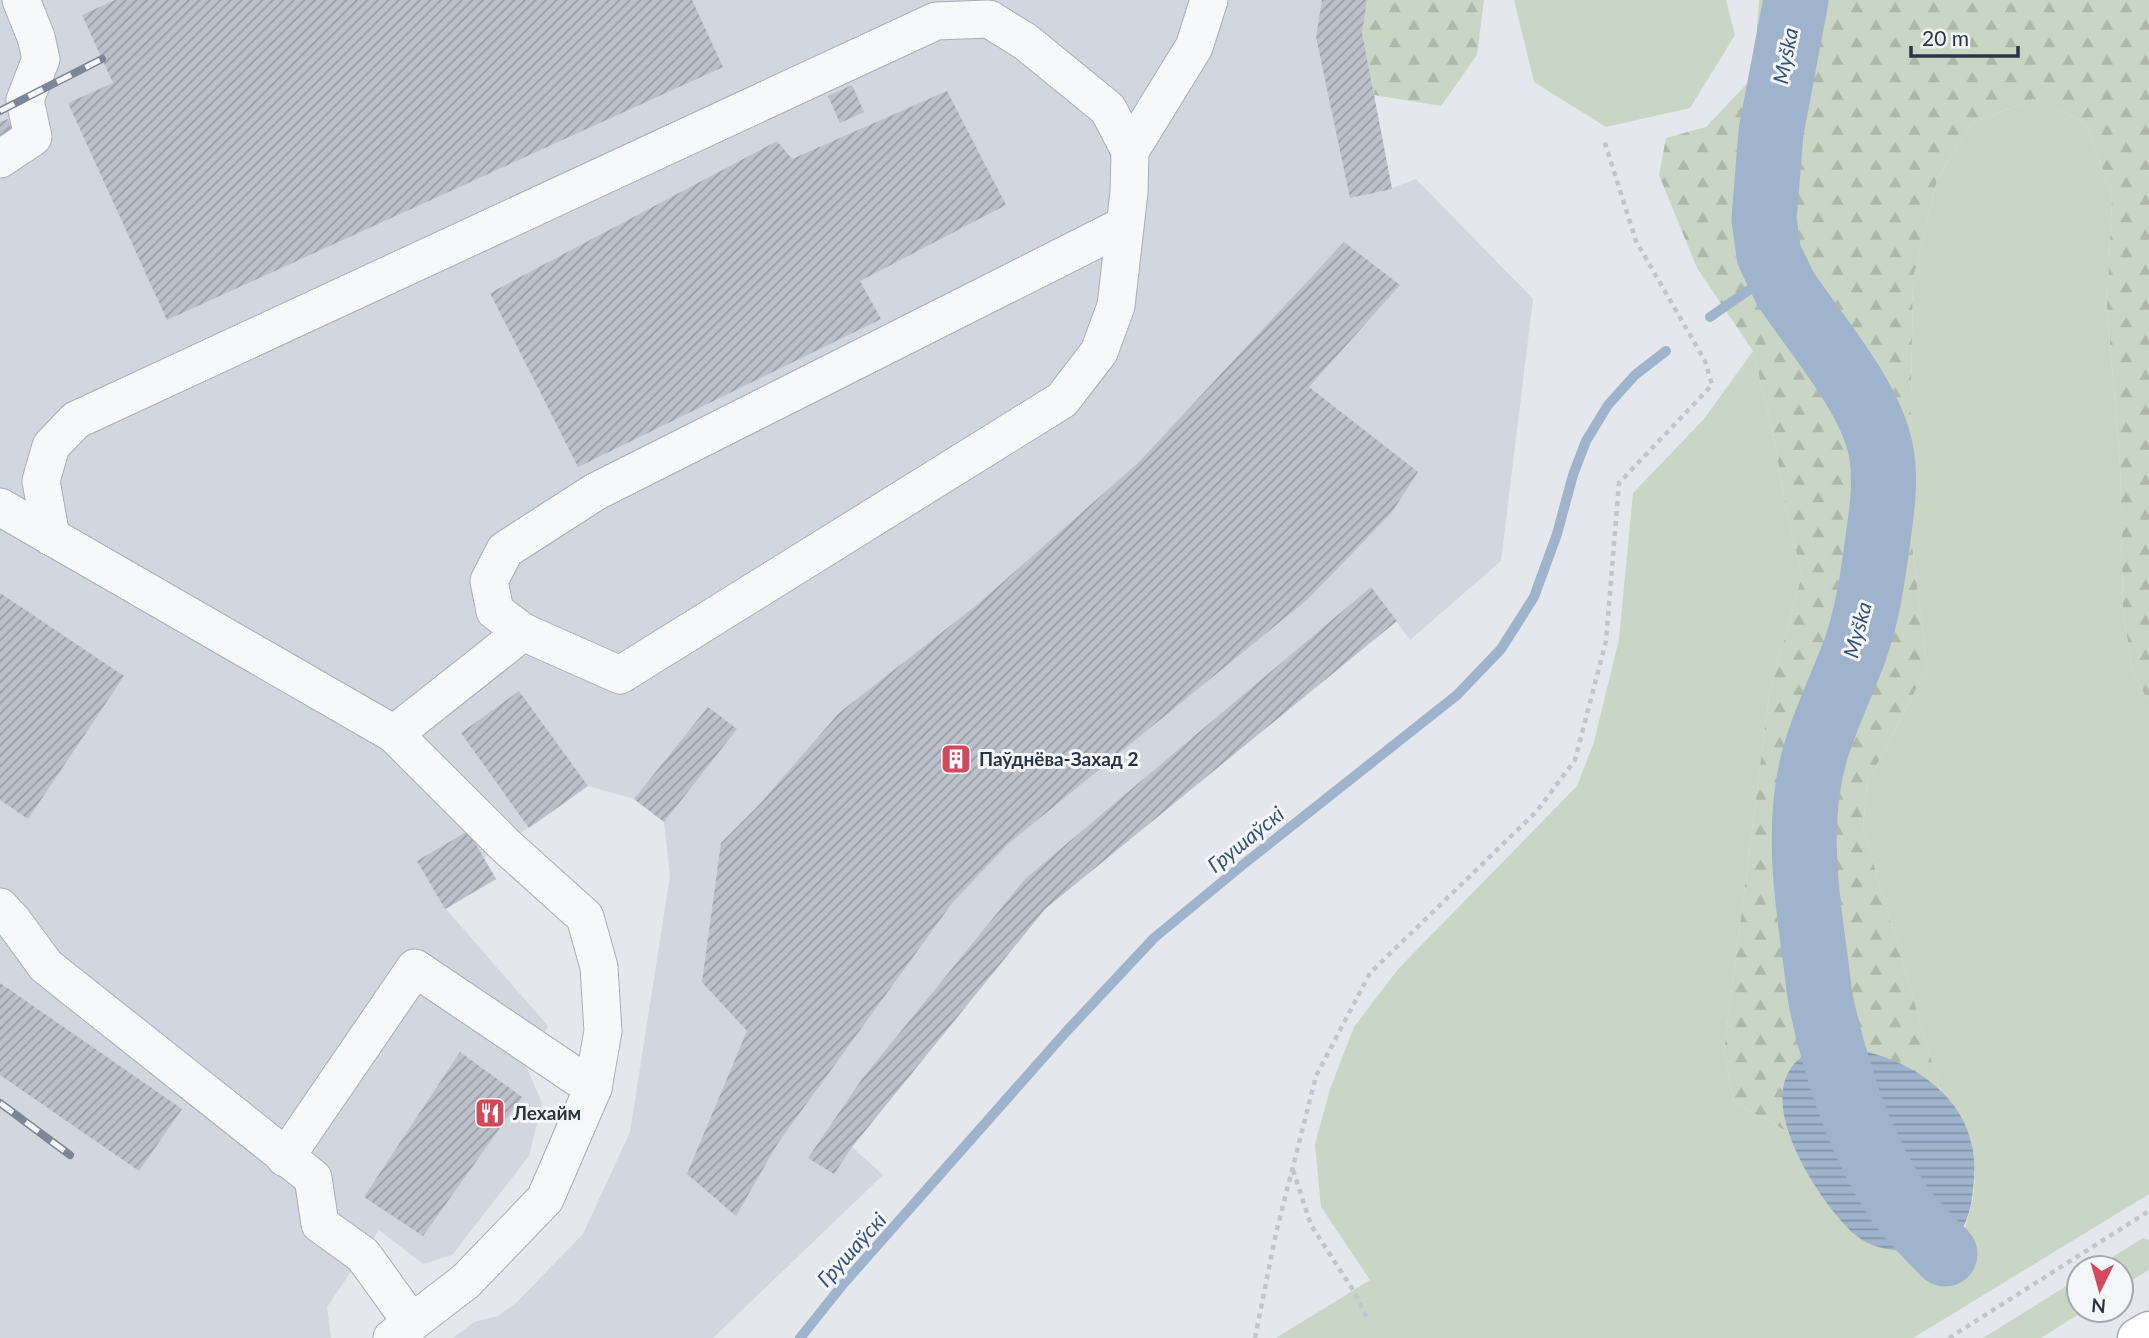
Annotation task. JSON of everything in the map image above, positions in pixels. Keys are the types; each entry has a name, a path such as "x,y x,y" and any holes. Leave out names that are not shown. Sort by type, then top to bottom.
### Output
{"main road":[{"path":"2137,1338 2149,1331"}],"lane":[{"path":"0,159 33,137 25,100 41,58 36,37 21,0"},
{"path":"1125,225 595,492 505,550 489,581 495,611 523,632 620,676 1062,400 1100,352 1116,306 1125,225 1130,151 1194,47 1209,0"},
{"path":"51,537 41,481 51,446 76,420 936,21 989,10 1108,109 1130,151"},
{"path":"0,507 394,734 505,845 585,917 599,967 603,1031 593,1088 545,1199 466,1281 402,1331 363,1255 320,1224 313,1178 46,966 0,907"},
{"path":"394,734 523,632"},
{"path":"285,1158 415,968 593,1088"}],"path":[{"path":"1255,1338 1276,1233 1316,1076 1370,973 1537,811 1574,760 1606,641 1619,483 1712,385 1705,361 1636,241 1604,140"},
{"path":"1292,1169 1311,1226 1353,1290 1367,1318"},
{"path":"1949,1338 2149,1211"}],"shaded area":[{"path":"0,0 1367,0 1362,33 1392,188 1416,179 1533,299 1501,561 1410,640 1396,621 1045,909 852,1147 883,1175 713,1338 453,1338 474,1322 498,1316 516,1303 583,1234 630,1132 670,876 664,822 634,799 588,786 484,858 496,879 446,909 548,1026 526,1066 542,1103 529,1156 452,1255 423,1264 379,1230 327,1307 331,1338 0,1338"}],"green space":[{"path":"1367,0 1484,0 1477,55 1441,106 1374,95 1362,33"},
{"path":"1514,0 1726,0 1735,35 1690,108 1606,127 1534,82"},
{"path":"1759,0 2149,0 2149,697 2145,695 2132,669 2123,610 2120,463 2107,307 2112,195 2086,123 2033,99 1972,123 1937,180 1913,279 1909,519 1927,668 1867,783 1863,828 1940,1089 1889,1060 1862,1051 1832,1046 1782,1099 1788,1132 1734,1102 1724,1051 1769,695 1802,575 1786,509 1773,432 1753,351 1697,268 1659,175 1666,138 1706,127 1754,76"},
{"path":"2033,99 2086,123 2112,195 2107,307 2120,463 2123,610 2132,669 2145,695 2149,697 2149,1194 1913,1338 1276,1338 1370,1280 1321,1207 1315,1144 1330,1089 1354,1027 1399,968 1577,786 1594,742 1619,639 1633,493 1704,419 1753,351 1773,432 1786,509 1802,575 1769,695 1724,1051 1734,1102 1788,1132 1799,1158 1965,1228 1973,1199 1975,1173 1959,1114 1940,1089 1863,828 1867,783 1927,668 1909,519 1913,279 1937,180 1972,123"},
{"path":"2143,1238 2149,1240 2149,1270 2135,1278 2135,1254 2117,1254"},
{"path":"2065,1287 2065,1323 2041,1338 1983,1338"}],"water":[{"path":"1832,1046 1877,1054 1919,1074 1953,1104 1965,1124 1974,1162 1972,1201 1965,1223 1954,1242 1929,1265 1910,1251 1879,1247 1857,1237 1824,1198 1796,1150 1786,1124 1782,1100 1786,1078 1802,1057"}],"building":[{"path":"115,0 692,0 723,67 167,320 68,103 113,83 82,15"},
{"path":"1322,0 1367,0 1362,33 1392,189 1350,198 1316,37"},
{"path":"852,85 864,112 840,123 828,96"},
{"path":"947,91 1006,205 860,281 881,319 578,467 490,293 777,141 792,159"},
{"path":"8,119 13,133 0,139 0,122"},
{"name":"Паўднёва-Захад 2","path":"1344,242 1400,285 1309,387 1418,472 1392,512 1308,599 1008,844 953,902 778,1143 736,1216 687,1174 747,1031 702,982 721,843 759,805 839,713 978,604 1138,463"},
{"path":"1371,587 1397,621 1045,909 852,1147 834,1174 808,1158 862,1079 1025,879"},
{"path":"0,593 124,676 28,819 0,800"},
{"path":"519,691 588,786 529,828 461,733"},
{"path":"708,707 737,729 664,822 634,799"},
{"path":"468,831 496,879 445,909 417,861"},
{"path":"0,983 182,1109 139,1171 0,1075"},
{"path":"460,1052 522,1097 423,1236 364,1197"}],"waterway":[{"name":"Муška","path":"1796,0 1771,132 1764,219 1769,255 1785,288 1842,369 1868,414 1882,457 1883,479 1875,559 1863,624 1819,741 1809,778 1804,851 1811,925 1819,992 1828,1032 1861,1134 1899,1203 1945,1254"},
{"name":"Грушаўскі","path":"1710,317 1775,272"},
{"name":"Грушаўскі","path":"800,1338 844,1283 1065,1033 1154,938 1457,695 1501,649 1534,597 1586,441 1608,405 1635,375 1666,351"}],"railway":[{"path":"0,111 102,59"},
{"path":"0,1103 70,1155"}],"place":[{"name":"Паўднёва-Захад 2","path":"956,759"},
{"name":"Лехайм","path":"490,1113"}]}
